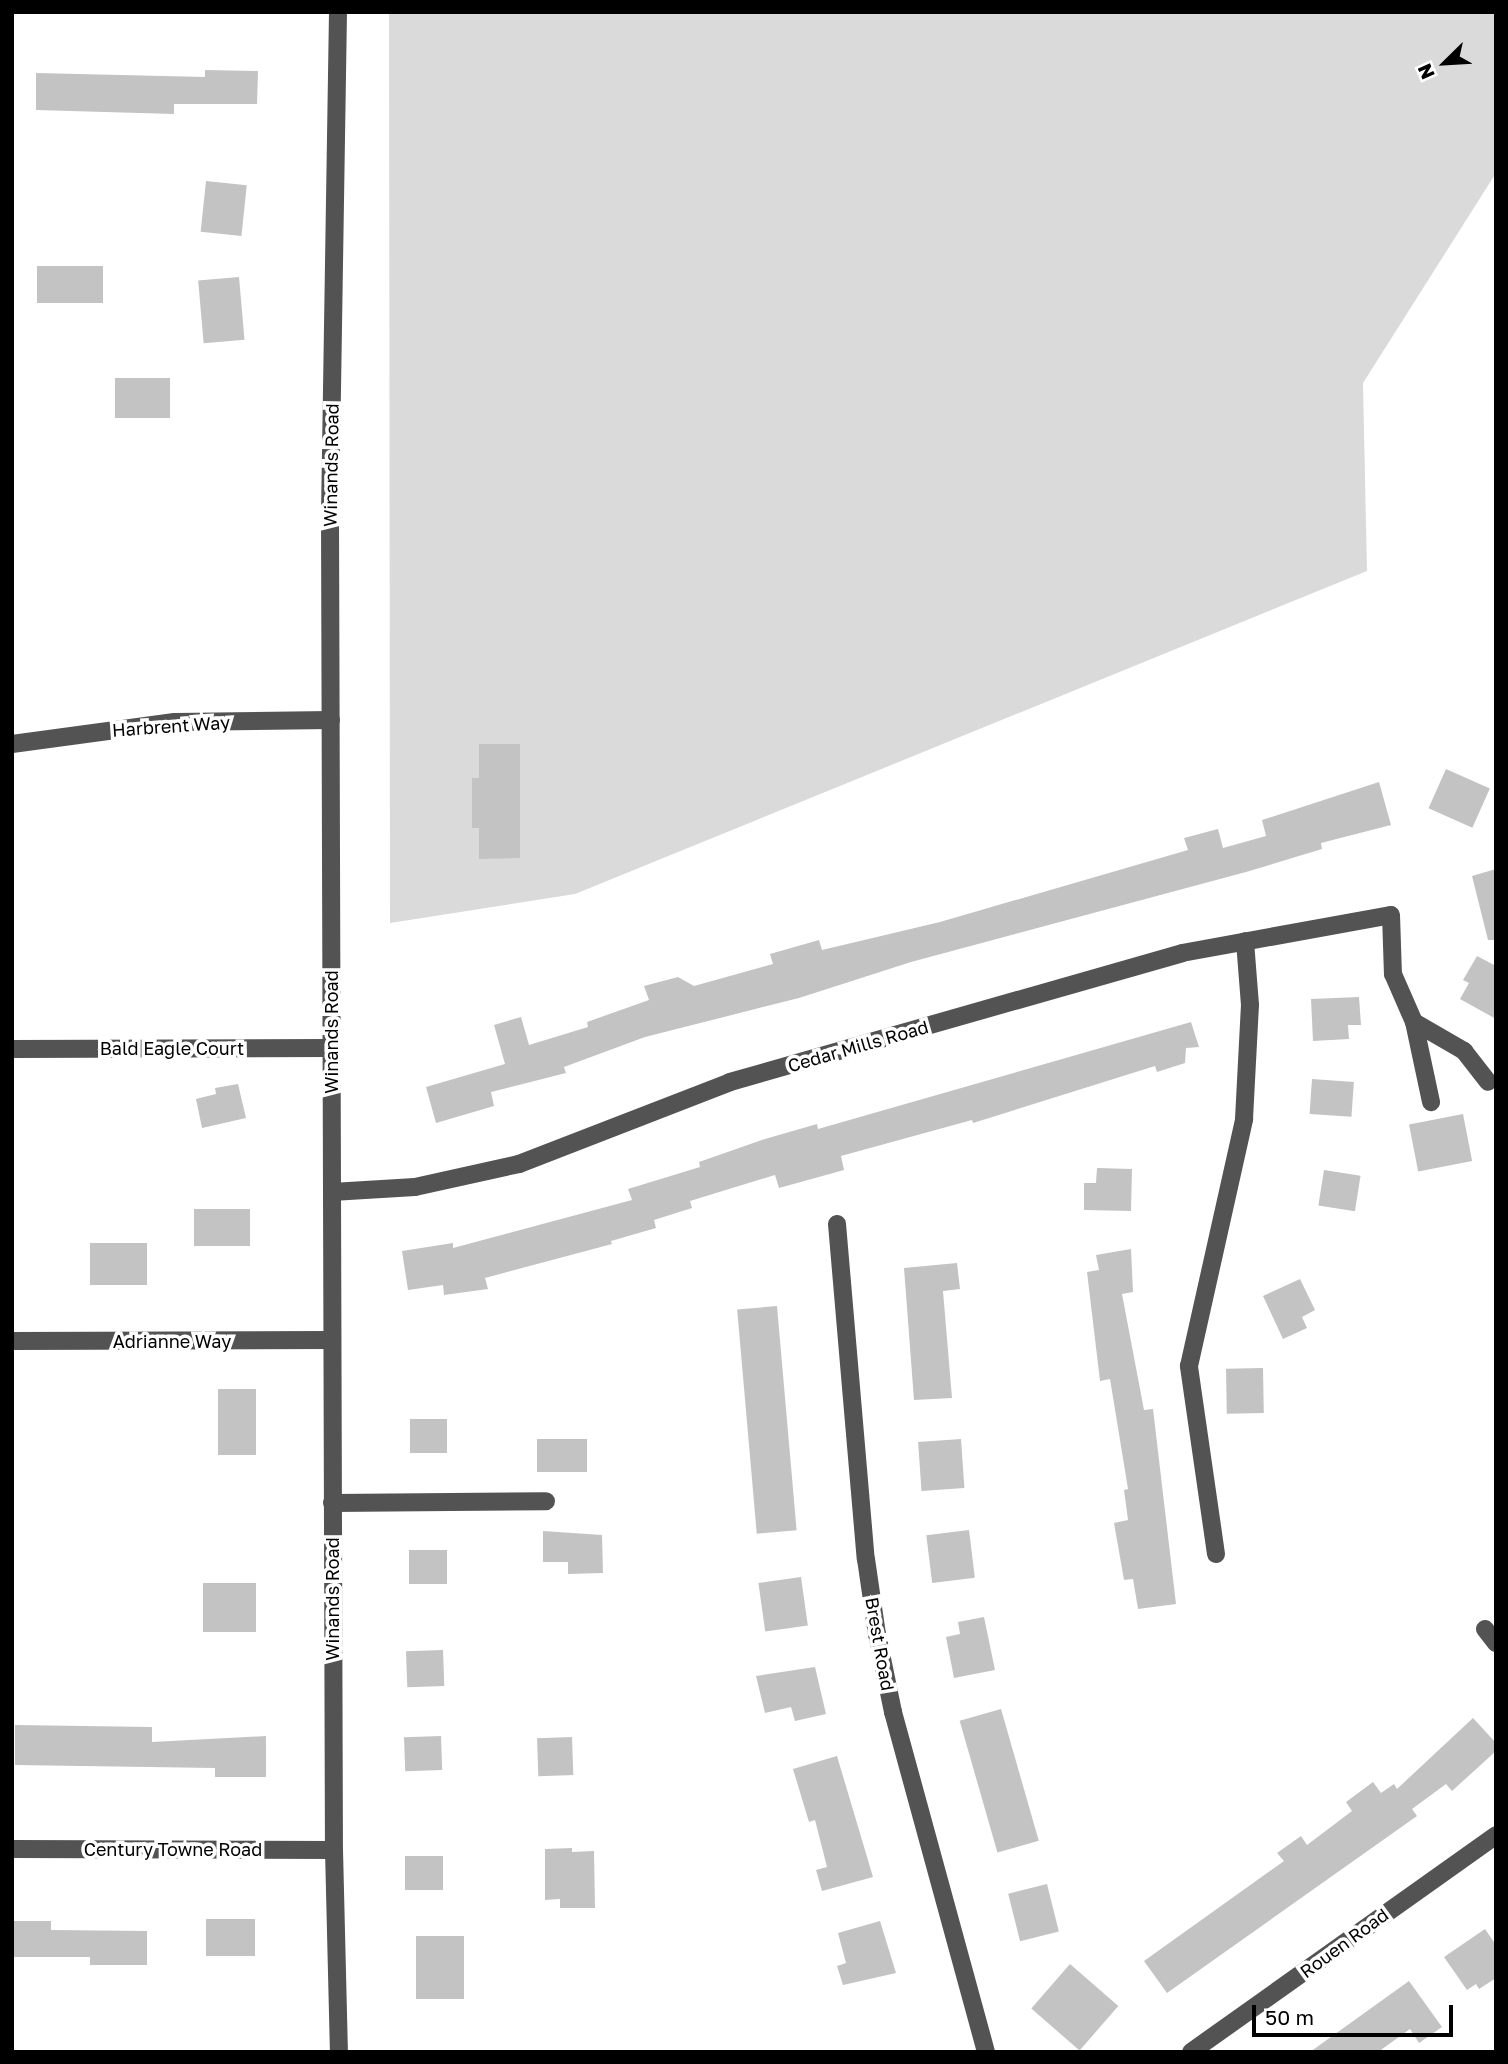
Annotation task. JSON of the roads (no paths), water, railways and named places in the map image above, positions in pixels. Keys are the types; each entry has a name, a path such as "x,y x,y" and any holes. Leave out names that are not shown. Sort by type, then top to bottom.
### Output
{"street":[{"name":"Winands Road","path":"338,12 331,720 331,1340 334,1850 339,2052"},
{"name":"Harbrent Way","path":"12,744 175,722 331,720"},
{"name":"Cedar Mills Road","path":"332,1192 415,1187 519,1164 730,1082 1182,953 1391,915 1393,974 1413,1022"},
{"path":"1216,1555 1189,1366 1244,1119 1250,1058 1245,941"},
{"path":"1413,1022 1464,1051 1488,1082"},
{"path":"1413,1022 1431,1102"},
{"name":"Bald Eagle Court","path":"12,1049 331,1048"},
{"name":"Brest Road","path":"837,1224 866,1559 877,1634 893,1712 986,2052"},
{"name":"Adrianne Way","path":"12,1341 331,1340"},
{"path":"332,1503 546,1501"},
{"name":"Rouen Road","path":"1191,2052 1496,1835"},
{"name":"Century Towne Road","path":"12,1849 334,1850"}]}
